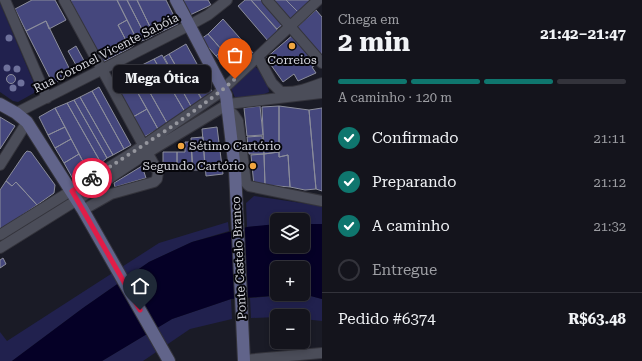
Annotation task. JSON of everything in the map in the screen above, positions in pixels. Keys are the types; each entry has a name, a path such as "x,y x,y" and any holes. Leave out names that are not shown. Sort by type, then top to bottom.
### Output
{"main road":[{"name":"Ponte Castelo Branco","path":"176,0 188,26 226,95 235,170 244,360"},
{"path":"0,104 16,113 27,122 77,200 169,361"}],"street":[{"path":"64,0 158,172 156,180 148,184 120,191 104,198 77,200"},
{"name":"Rua Coronel Vicente Sabóia","path":"16,113 188,26 208,15 227,0"},
{"path":"267,0 322,63"},
{"path":"0,248 94,188 224,89 318,0"},
{"path":"9,1 47,98"},
{"path":"258,57 272,83 281,92 290,93 322,83"},
{"path":"0,235 77,200 145,149 228,107 322,93"},
{"path":"228,107 238,121 246,183 249,186 322,201"},
{"path":"0,165 27,122"},
{"path":"94,188 104,198"},
{"path":"244,360 322,353"}],"shaded area":[{"path":"0,3 36,88 34,93 18,102 13,101 0,92"},
{"path":"254,66 259,70 264,78 268,85 269,92 257,97 236,100 231,88"},
{"path":"254,196 322,206 322,224 310,224 310,213 270,213 270,225 247,227 246,203"},
{"path":"228,222 229,231 192,242 149,262 83,308 12,361 0,361 0,332 7,341 159,243"},
{"path":"310,224 322,224 322,299 310,296 310,261 270,261 270,296 231,299 172,319 102,361 12,361 83,308 149,262 192,242 247,227 270,225 270,253 310,253"},
{"path":"270,296 270,301 310,301 310,296 322,299 322,321 310,320 310,309 270,309 270,317 251,318 250,298"},
{"path":"231,299 232,319 190,329 143,361 102,361 172,319"}],"building":[{"path":"32,0 55,0 66,20 49,29 46,21 26,31 15,9"},
{"path":"70,0 117,0 127,20 118,25 130,48 103,62"},
{"path":"117,0 127,0 147,39 138,42"},
{"path":"127,0 137,0 154,35 147,39"},
{"path":"137,0 166,0 178,24 154,35"},
{"path":"183,0 208,0 211,5 190,15"},
{"path":"245,0 251,0 279,32 268,41 238,6"},
{"path":"251,0 262,0 284,23 277,29"},
{"path":"271,0 286,0 299,13 290,21"},
{"path":"286,0 312,0 299,13"},
{"path":"316,10 322,17 322,59 295,29"},
{"path":"223,19 254,54 244,63 228,45 222,50 208,34"},
{"path":"127,20 138,42 130,48 118,25"},
{"path":"46,21 72,74 53,84 26,31"},
{"path":"208,34 222,50 216,56 201,39"},
{"name":"Correios","path":"294,34 319,63 312,67 316,73 298,81 294,74 283,82 266,58"},
{"path":"186,44 213,93 202,99 187,74 182,77 169,54"},
{"path":"228,45 240,59 227,69 216,56"},
{"path":"76,46 88,68 80,72 68,51"},
{"path":"169,54 182,77 187,74 203,102 192,108 164,57"},
{"path":"162,55 192,108 185,112 154,59"},
{"path":"154,59 185,112 167,123 136,68"},
{"path":"240,59 244,63 231,74 227,69"},
{"path":"136,68 167,123 158,129 126,72"},
{"path":"126,72 147,109 133,117 113,79"},
{"path":"11,74 16,79 11,84 6,79"},
{"path":"99,87 131,145 124,149 92,91"},
{"path":"92,91 124,149 113,155 80,97"},
{"path":"80,97 113,155 107,158 74,100"},
{"path":"74,100 107,158 101,163 67,103"},
{"path":"67,103 101,163 88,171 55,108"},
{"path":"260,106 263,135 247,136 244,108"},
{"path":"279,106 279,152 264,154 262,107"},
{"path":"279,106 309,110 316,189 305,190 290,187 288,155 279,157"},
{"path":"55,108 65,127 48,135 39,117"},
{"path":"322,108 322,191 316,189 309,110"},
{"path":"147,109 158,129 144,137 133,117"},
{"path":"0,117 15,126 0,149"},
{"path":"65,127 71,139 55,148 48,135"},
{"path":"217,127 223,174 206,176 202,129"},
{"path":"262,136 264,154 249,154 247,137"},
{"path":"203,137 205,170 193,170 191,138"},
{"path":"71,139 79,154 64,163 55,148"},
{"path":"185,142 191,142 192,164 177,164 177,152 185,152"},
{"path":"27,151 31,152 55,185 54,193 37,205 16,182 12,186 6,181"},
{"path":"163,152 177,152 177,164 163,164"},
{"path":"279,152 279,157 288,155 290,187 265,185 264,154"},
{"path":"79,154 88,171 73,179 64,163"},
{"path":"264,154 265,185 254,186 251,155"},
{"path":"142,166 146,178 115,187 114,183"},
{"path":"6,181 12,186 16,182 37,205 0,230 0,190"},
{"path":"3,258 6,264 0,268 0,260"}],"way so far":[{"path":"92,178 198,108 218,94 235,79"}],"place":[{"name":"Correios","path":"292,46"},
{"name":"Mega Ótica","path":"235,79"},
{"name":"Sétimo Cartório","path":"181,146"},
{"name":"Segundo Cartório","path":"253,166"}],"route":[{"path":"92,178 72,191 140,310"}]}
